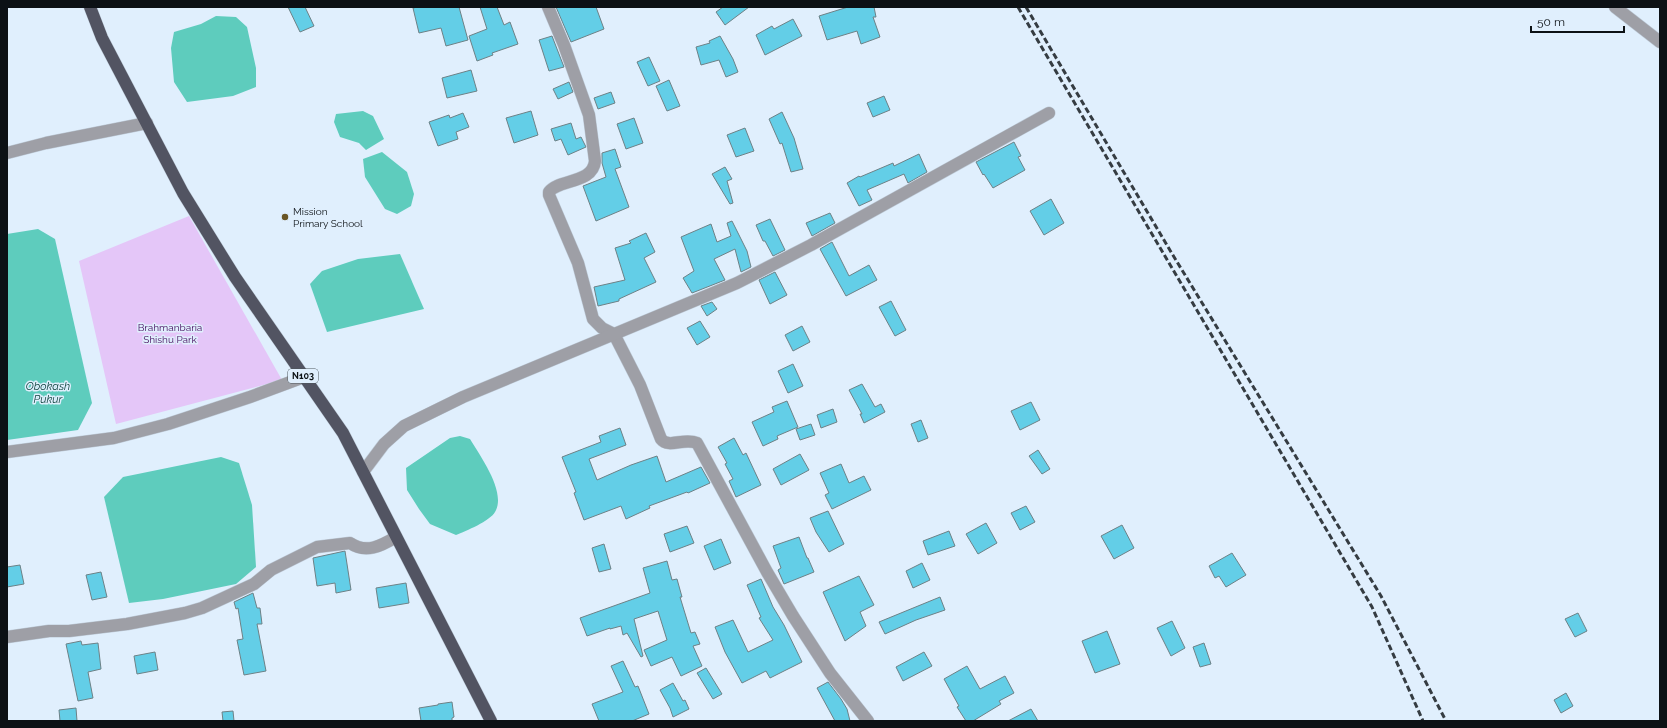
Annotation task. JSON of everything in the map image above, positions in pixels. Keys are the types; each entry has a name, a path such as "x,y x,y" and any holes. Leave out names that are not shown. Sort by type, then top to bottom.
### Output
{"highway":[{"name":"N103","path":"90,7 102,38 183,193 235,277 343,433 491,721"}],"street":[{"path":"548,7 564,45 588,115 595,161 595,168 591,172 568,184 554,187 549,192 549,195 578,263 593,319 602,328 614,334 640,384 661,438 668,444 685,440 697,442 767,572 793,616 830,673 868,721"},
{"path":"1615,7 1660,42"},
{"path":"363,472 384,444 404,426 463,397 737,283 811,245 1049,113"},
{"path":"7,153 46,143 147,123"},
{"path":"7,452 114,438 168,424 243,400 304,377"},
{"path":"7,637 49,631 70,631 127,624 185,613 202,608 254,584 271,570 317,548 350,543 356,547 364,549 377,548 396,537"}],"green space":[{"name":"Brahmanbaria Shishu Park","path":"189,216 282,380 116,424 79,261"}],"water":[{"path":"216,16 236,17 247,27 256,68 256,87 233,96 187,102 174,82 171,48 174,32 201,24"},
{"path":"363,111 373,116 384,139 366,150 359,143 340,137 334,122 336,114"},
{"path":"382,152 407,172 414,194 411,206 397,214 385,209 365,177 363,159"},
{"name":"Obokash Pukur","path":"38,229 55,239 92,403 78,430 7,440 7,234"},
{"path":"400,254 424,309 327,332 310,284 322,271 358,259"},
{"path":"460,436 470,439 491,474 498,495 498,504 495,512 488,519 456,535 430,524 407,490 406,468 450,438"},
{"path":"221,457 239,463 252,505 256,567 236,584 163,599 129,603 104,497 123,477"}],"building":[{"path":"288,7 305,7 314,26 300,32"},
{"path":"459,7 468,40 446,46 441,28 419,33 413,8"},
{"path":"480,7 497,7 504,25 510,22 518,44 492,53 493,55 477,61 469,36 487,29"},
{"path":"556,7 596,7 604,29 571,42"},
{"path":"723,7 749,7 725,25 716,12"},
{"path":"848,7 874,7 876,17 873,17 880,37 861,44 857,31 827,40 819,16"},
{"path":"793,19 802,36 765,55 756,35 772,26 774,29"},
{"path":"552,36 564,67 549,71 539,40"},
{"path":"720,36 733,59 738,72 726,77 719,60 701,65 696,47 710,43 709,41"},
{"path":"649,57 660,81 648,86 637,62"},
{"path":"471,70 477,91 447,98 442,78"},
{"path":"669,80 680,106 667,111 656,86"},
{"path":"569,82 573,92 558,99 553,89"},
{"path":"611,92 615,103 598,109 594,98"},
{"path":"884,96 890,110 873,117 867,103"},
{"path":"531,111 538,135 514,143 506,118"},
{"path":"782,112 794,138 803,169 791,172 782,143 780,144 769,119"},
{"path":"463,113 469,127 456,132 458,139 438,146 429,122 449,115 450,118"},
{"path":"634,118 643,143 626,149 617,124"},
{"path":"571,123 576,139 581,137 586,147 568,155 561,139 555,141 551,129"},
{"path":"745,128 754,151 736,157 727,135"},
{"path":"1014,142 1021,156 1018,157 1025,170 993,188 984,174 983,175 976,162"},
{"path":"615,149 621,167 615,169 629,207 596,221 583,186 606,177 602,163 602,153"},
{"path":"919,154 927,172 908,183 904,174 867,190 872,200 859,206 847,183 859,176 860,177 893,163 894,166"},
{"path":"725,167 732,179 727,181 733,203 730,204 712,174"},
{"path":"1051,199 1064,223 1044,235 1030,211"},
{"path":"830,213 835,223 812,236 806,223"},
{"path":"770,219 785,250 773,256 765,241 763,241 756,225"},
{"path":"732,221 747,251 751,267 741,272 735,249 714,259 725,280 692,293 683,278 694,271 681,237 711,224 717,242 731,236 727,223"},
{"path":"646,233 655,252 644,258 656,282 619,299 619,301 598,306 594,287 625,280 615,248 631,243 629,241"},
{"path":"832,242 849,276 869,265 877,280 846,296 820,249"},
{"path":"775,272 787,295 770,304 759,280"},
{"path":"891,301 906,330 895,336 879,307"},
{"path":"712,302 717,309 707,316 701,306"},
{"path":"700,321 710,337 697,345 687,328"},
{"path":"802,326 810,342 793,351 785,335"},
{"path":"793,364 803,386 788,393 778,371"},
{"path":"862,384 875,407 881,404 885,412 864,423 860,414 862,414 849,390"},
{"path":"787,401 798,427 777,436 778,439 763,446 752,422 774,412 772,407"},
{"path":"1031,402 1040,420 1020,430 1011,411"},
{"path":"833,409 837,422 821,428 817,415"},
{"path":"921,420 928,438 918,442 911,424"},
{"path":"811,424 815,435 800,440 796,429"},
{"path":"620,428 626,445 589,459 597,480 631,465 657,456 666,482 701,467 710,483 688,493 687,492 649,506 650,508 626,519 621,506 584,520 574,493 576,492 562,457 601,442 599,436"},
{"path":"734,438 743,455 746,453 761,485 736,497 729,481 733,479 725,464 727,463 718,447"},
{"path":"1038,450 1050,469 1042,474 1029,456"},
{"path":"800,454 809,470 781,485 773,469"},
{"path":"841,464 849,483 864,476 871,490 832,509 825,495 829,493 820,473"},
{"path":"1026,506 1035,522 1020,530 1011,513"},
{"path":"828,511 844,544 829,552 816,532 810,518"},
{"path":"986,523 997,543 978,554 966,534"},
{"path":"1122,525 1134,548 1114,559 1101,536"},
{"path":"687,526 694,543 670,552 664,534"},
{"path":"949,531 955,546 928,555 923,541"},
{"path":"799,537 814,572 784,584 778,570 781,568 773,546"},
{"path":"721,539 731,563 714,570 704,546"},
{"path":"604,544 611,569 599,572 592,548"},
{"path":"345,551 351,590 336,593 335,583 317,586 313,558"},
{"path":"1232,553 1246,575 1226,587 1219,576 1215,578 1209,566"},
{"path":"667,561 672,580 677,579 682,597 680,597 691,633 695,632 700,644 693,646 702,666 681,676 672,657 651,666 644,650 667,640 658,611 634,619 643,656 641,657 627,633 623,635 621,626 587,636 580,618 650,593 643,568"},
{"path":"922,563 930,580 913,588 906,571"},
{"path":"20,565 24,584 7,587 7,567"},
{"path":"101,572 107,597 92,600 86,575"},
{"path":"859,576 874,605 860,612 866,626 845,641 823,592"},
{"path":"761,579 773,607 784,625 802,662 770,678 766,671 742,683 725,652 715,627 733,620 748,652 773,640 759,618 761,617 747,585"},
{"path":"406,583 409,603 379,608 376,588"},
{"path":"253,593 257,608 260,608 262,624 257,624 266,671 244,675 237,640 243,639 238,608 236,609 234,602"},
{"path":"940,597 945,610 916,620 885,634 879,622"},
{"path":"1578,613 1587,631 1575,637 1565,619"},
{"path":"1172,621 1185,648 1171,656 1157,628"},
{"path":"1107,631 1120,664 1095,673 1082,641"},
{"path":"81,641 82,645 98,643 101,669 88,672 93,698 78,701 66,644"},
{"path":"1204,643 1211,664 1200,667 1193,647"},
{"path":"155,652 158,670 137,674 134,656"},
{"path":"924,652 932,666 903,681 896,667"},
{"path":"623,661 635,687 638,686 649,714 632,721 599,721 592,704 623,692 611,666"},
{"path":"967,666 980,689 1005,676 1014,693 999,701 1001,704 973,721 966,721 957,707 959,706 944,679"},
{"path":"706,668 722,694 713,699 697,673"},
{"path":"828,682 847,709 850,721 835,721 817,688"},
{"path":"673,683 683,701 685,700 689,709 673,717 670,708 660,690"},
{"path":"1566,693 1573,706 1561,713 1554,700"},
{"path":"452,702 454,717 452,718 452,721 421,721 419,708"},
{"path":"76,708 77,721 60,721 59,710"},
{"path":"1031,709 1038,721 1008,721"},
{"path":"233,711 234,721 223,721 222,712"}],"railway":[{"path":"1018,7 1372,607 1423,721"},
{"path":"1026,7 1171,252 1381,596 1446,721"}],"place":[{"name":"Mission Primary School","path":"285,217"}]}
